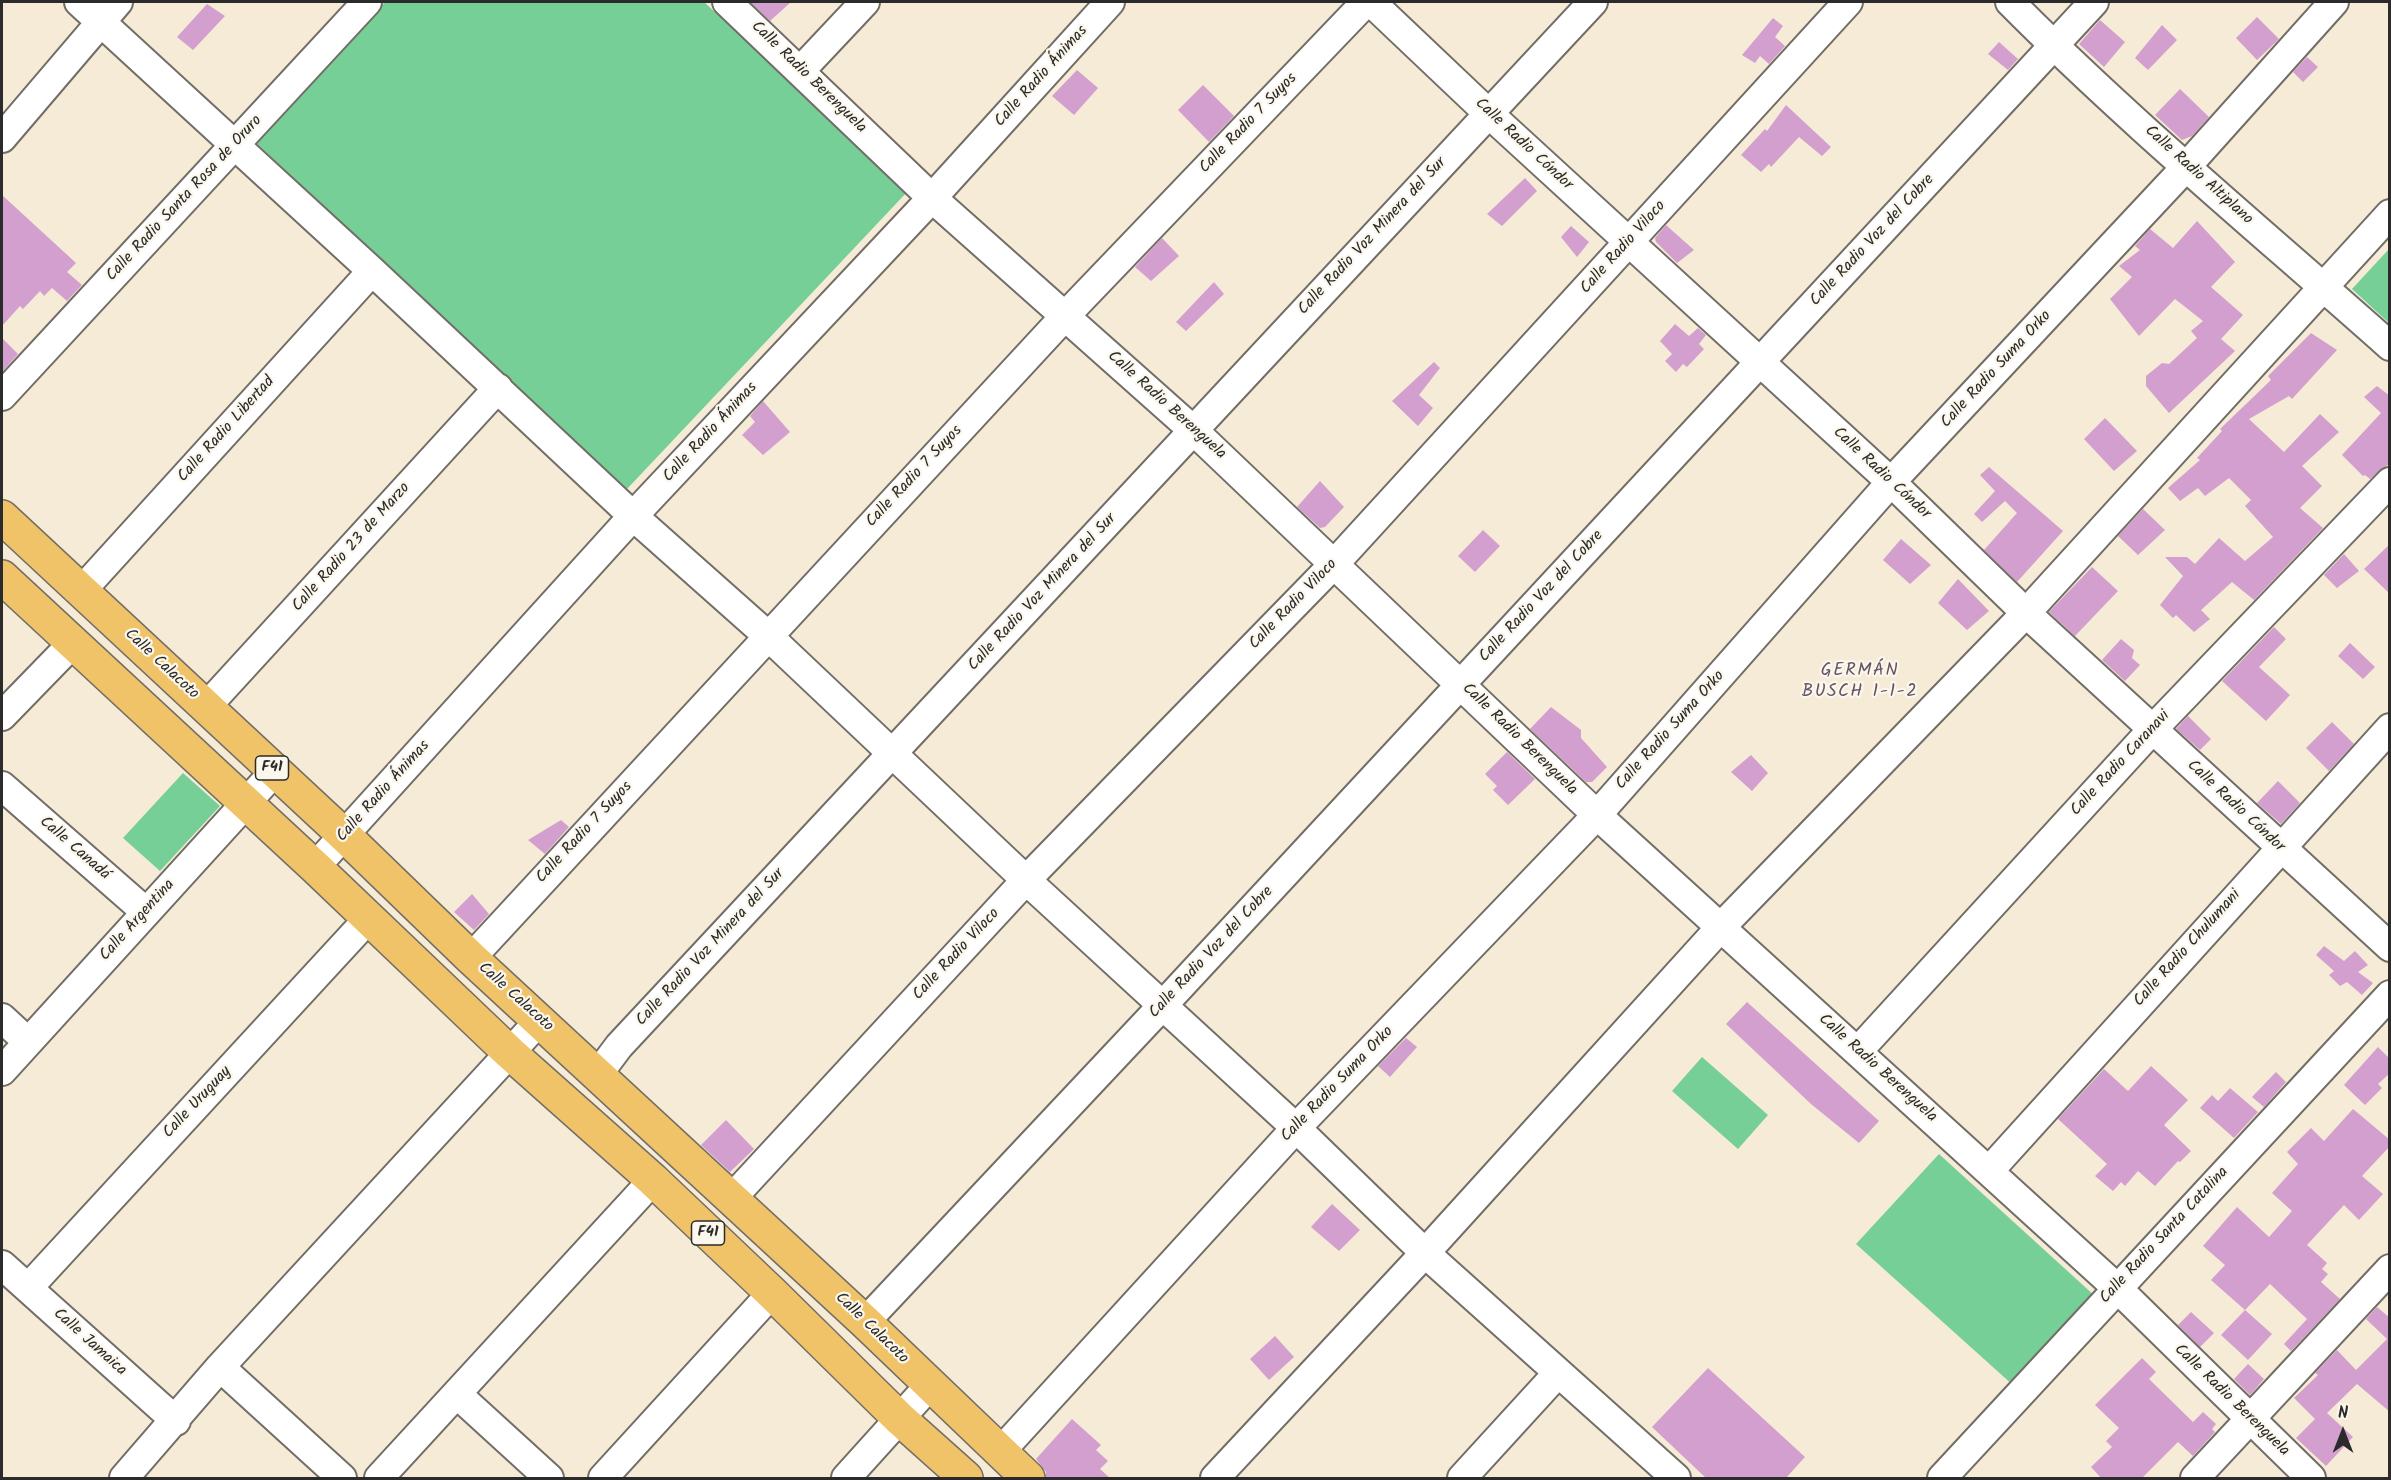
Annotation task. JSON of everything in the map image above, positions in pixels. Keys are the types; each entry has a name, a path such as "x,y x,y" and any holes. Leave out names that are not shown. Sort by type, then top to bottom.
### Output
{"main road":[{"name":"Calle Calacoto","path":"2,517 345,836 471,958 865,1322 1028,1479"},
{"name":"F41","path":"2,577 315,867 510,1053 653,1180 900,1419 966,1479"}],"street":[{"path":"79,2 109,11 234,146 372,271 633,516 767,635 1026,880 1296,1128 1425,1253 1676,1479"},
{"name":"Calle Radio Santa Rosa de Oruro","path":"2,396 368,2"},
{"name":"Calle Radio Berenguela","path":"727,2 801,70 932,198 1194,431 1597,815 2116,1288 2311,1479"},
{"path":"801,70 865,2"},
{"name":"Calle Radio Ánimas","path":"315,867 633,516 932,198 1110,2"},
{"name":"Calle Radio 7 Suyos","path":"471,958 767,635 1066,315 1366,2"},
{"name":"Calle Radio Cóndor","path":"1371,2 1487,112 1892,483 2026,613 2279,848 2390,947"},
{"name":"Calle Radio Voz Minera del Sur","path":"598,1074 619,1046 894,754 1487,112 1593,2"},
{"name":"Calle Radio Viloco","path":"731,1199 1026,880 1335,563 1848,2"},
{"name":"Calle Radio Altiplano","path":"2010,2 2186,167 2390,346"},
{"name":"Calle Radio Voz del Cobre","path":"865,1322 1761,363 2094,2"},
{"name":"Calle Radio Suma Orko","path":"1000,1452 1296,1128 1597,815 1892,483 2186,167 2334,2"},
{"path":"2,138 109,11"},
{"path":"1215,1479 1425,1253 1720,928 2026,613 2390,214"},
{"name":"Calle Radio Libertad","path":"82,590 372,271"},
{"name":"Calle Radio 23 de Marzo","path":"206,707 498,388"},
{"name":"Calle Radio Caranavi","path":"1858,1051 2152,730 2390,482"},
{"path":"2,716 72,644"},
{"name":"Calle Radio Chulumani","path":"1989,1171 2390,728"},
{"name":"Calle Argentina","path":"2,1071 275,771"},
{"name":"Calle Canadá","path":"2,786 146,912"},
{"name":"Calle Uruguay","path":"27,1288 369,918"},
{"name":"Calle Radio Santa Catalina","path":"1942,1479 2116,1288 2390,995"},
{"path":"2,1018 28,1042"},
{"path":"124,1479 220,1367 540,1020"},
{"path":"379,1479 653,1180"},
{"name":"Calle Jamaica","path":"2,1265 176,1421"},
{"path":"2195,1479 2390,1269"},
{"path":"603,1479 772,1293"},
{"path":"220,1367 342,1479"},
{"path":"1462,1479 1558,1373"},
{"path":"846,1479 929,1386"},
{"path":"458,1395 549,1479"}],"green space":[{"path":"385,2 704,2 908,191 627,489 254,141"},
{"path":"2389,249 2389,323 2352,289"},
{"path":"183,773 220,806 160,871 123,838"},
{"path":"1702,1057 1768,1115 1738,1149 1672,1091"},
{"path":"1939,1154 2096,1297 2014,1386 1856,1244"}],"building":[{"path":"750,2 791,2 770,21"},
{"path":"207,4 225,16 193,50 177,37"},
{"path":"2257,17 2279,39 2257,60 2236,38"},
{"path":"1773,18 1783,26 1775,37 1785,46 1769,64 1760,56 1755,63 1742,55"},
{"path":"2100,20 2125,42 2104,67 2079,44"},
{"path":"2162,25 2177,40 2148,70 2135,58"},
{"path":"1999,42 2018,59 2008,70 1988,54"},
{"path":"2307,57 2318,67 2303,82 2293,72"},
{"path":"1077,70 1098,88 1074,115 1052,96"},
{"path":"1203,85 1234,116 1209,142 1178,110"},
{"path":"2180,89 2209,117 2192,136 2182,140 2155,115"},
{"path":"1786,105 1831,147 1822,156 1799,137 1771,167 1769,164 1761,172 1741,155 1765,129 1767,131"},
{"path":"1525,178 1537,191 1502,226 1487,214"},
{"path":"2,195 76,263 67,272 82,285 67,301 52,288 44,296 40,291 23,309 20,306 2,326"},
{"path":"2197,221 2235,262 2211,287 2243,315 2221,339 2235,351 2169,413 2146,386 2146,376 2162,363 2169,364 2197,338 2191,331 2203,321 2175,299 2139,336 2110,299 2132,277 2119,266 2140,250 2135,246 2150,229 2173,248"},
{"path":"1666,225 1694,250 1677,263 1656,242 1655,238"},
{"path":"1571,226 1589,242 1577,257 1561,237"},
{"path":"1162,238 1179,256 1151,281 1135,267"},
{"path":"1214,282 1224,294 1186,331 1176,322"},
{"path":"1675,324 1689,336 1698,328 1706,335 1699,344 1704,349 1687,367 1683,364 1676,372 1665,361 1672,354 1660,341"},
{"path":"2311,333 2337,350 2292,399 2289,396 2249,419 2284,452 2320,414 2339,432 2302,466 2322,486 2300,508 2323,528 2254,600 2232,582 2201,610 2210,619 2194,632 2176,615 2173,618 2160,605 2183,576 2165,557 2187,557 2195,564 2219,538 2245,561 2273,537 2245,506 2251,500 2229,478 2205,496 2198,488 2180,501 2168,488 2200,460 2197,458 2222,431 2220,429 2271,380 2268,376"},
{"path":"2,338 18,354 2,372"},
{"path":"1434,362 1440,368 1419,395 1433,408 1418,426 1392,401"},
{"path":"2377,386 2390,396 2390,463 2370,479 2363,476 2342,455 2381,413 2364,397"},
{"path":"763,401 790,432 763,455 742,435 755,422 750,416"},
{"path":"2105,418 2137,451 2114,471 2084,439"},
{"path":"1989,467 2063,531 2017,582 1984,550 2017,513 2005,501 1982,522 1974,514 1995,491 1980,475"},
{"path":"1320,481 1344,507 1325,527 1320,528 1297,507"},
{"path":"2143,509 2165,530 2138,555 2118,536"},
{"path":"1483,530 1500,546 1475,572 1458,556"},
{"path":"1901,539 1931,565 1910,584 1883,560"},
{"path":"2390,544 2390,594 2364,569"},
{"path":"2344,554 2359,571 2337,588 2324,575"},
{"path":"2092,567 2118,591 2075,636 2049,612"},
{"path":"1958,579 1989,611 1967,630 1938,603"},
{"path":"2274,627 2286,639 2259,667 2290,695 2266,721 2222,681"},
{"path":"2121,639 2134,650 2132,658 2140,665 2125,681 2102,660"},
{"path":"2350,643 2375,667 2363,679 2338,656"},
{"path":"1551,707 1581,730 1581,738 1607,767 1592,782 1586,782 1530,729"},
{"path":"2188,716 2211,739 2200,750 2176,729"},
{"path":"2332,722 2354,744 2329,771 2306,748"},
{"path":"1507,752 1535,779 1508,805 1493,790 1497,786 1485,774"},
{"path":"1751,755 1768,773 1752,791 1731,772"},
{"path":"2278,781 2300,803 2281,824 2257,803"},
{"path":"561,820 569,827 545,854 528,840"},
{"path":"472,894 489,914 474,930 454,912"},
{"path":"2324,946 2344,961 2355,951 2368,965 2358,972 2373,983 2362,995 2347,982 2340,986 2329,975 2334,971 2316,955"},
{"path":"1747,1002 1879,1121 1859,1143 1811,1104 1726,1024"},
{"path":"1406,1038 1417,1047 1390,1077 1378,1066"},
{"path":"2378,1047 2390,1059 2390,1073 2378,1084 2382,1088 2365,1105 2344,1085"},
{"path":"2151,1066 2188,1100 2164,1125 2191,1151 2180,1162 2178,1161 2155,1186 2138,1171 2125,1186 2121,1182 2113,1191 2095,1176 2107,1164 2058,1119 2104,1069 2128,1091"},
{"path":"2276,1072 2286,1082 2264,1107 2252,1097"},
{"path":"2230,1088 2258,1112 2234,1138 2200,1108 2212,1095 2218,1101"},
{"path":"2353,1109 2390,1140 2390,1146 2362,1176 2383,1194 2359,1220 2344,1205 2307,1245 2327,1263 2322,1269 2328,1274 2321,1282 2340,1299 2291,1351 2284,1344 2307,1319 2270,1284 2245,1310 2211,1280 2225,1265 2203,1246 2237,1207 2269,1237 2292,1211 2272,1193 2298,1164 2287,1152 2311,1128 2324,1141"},
{"path":"726,1120 754,1149 730,1172 701,1145"},
{"path":"1332,1204 1360,1230 1339,1251 1311,1227"},
{"path":"2377,1307 2390,1318 2390,1412 2357,1384 2327,1413 2353,1437 2326,1466 2296,1438 2315,1419 2294,1398 2318,1375 2315,1373 2337,1350 2356,1370 2387,1339 2366,1319"},
{"path":"2245,1310 2272,1334 2248,1360 2221,1335"},
{"path":"2191,1312 2214,1333 2200,1347 2178,1325"},
{"path":"1275,1336 1294,1357 1269,1380 1250,1359"},
{"path":"2142,1358 2156,1372 2149,1379 2193,1422 2203,1412 2216,1424 2212,1429 2215,1432 2193,1456 2178,1442 2141,1479 2102,1479 2091,1467 2112,1447 2106,1441 2119,1428 2095,1405"},
{"path":"2248,1364 2264,1379 2250,1395 2234,1379"},
{"path":"1708,1368 1805,1457 1785,1479 1707,1479 1652,1427"},
{"path":"1072,1419 1101,1445 1096,1450 1108,1461 1100,1469 1111,1479 1046,1479 1046,1472 1036,1459"}],"district":[{"name":"GERMÁN BUSCH 1-1-2","path":"1860,682"}]}
